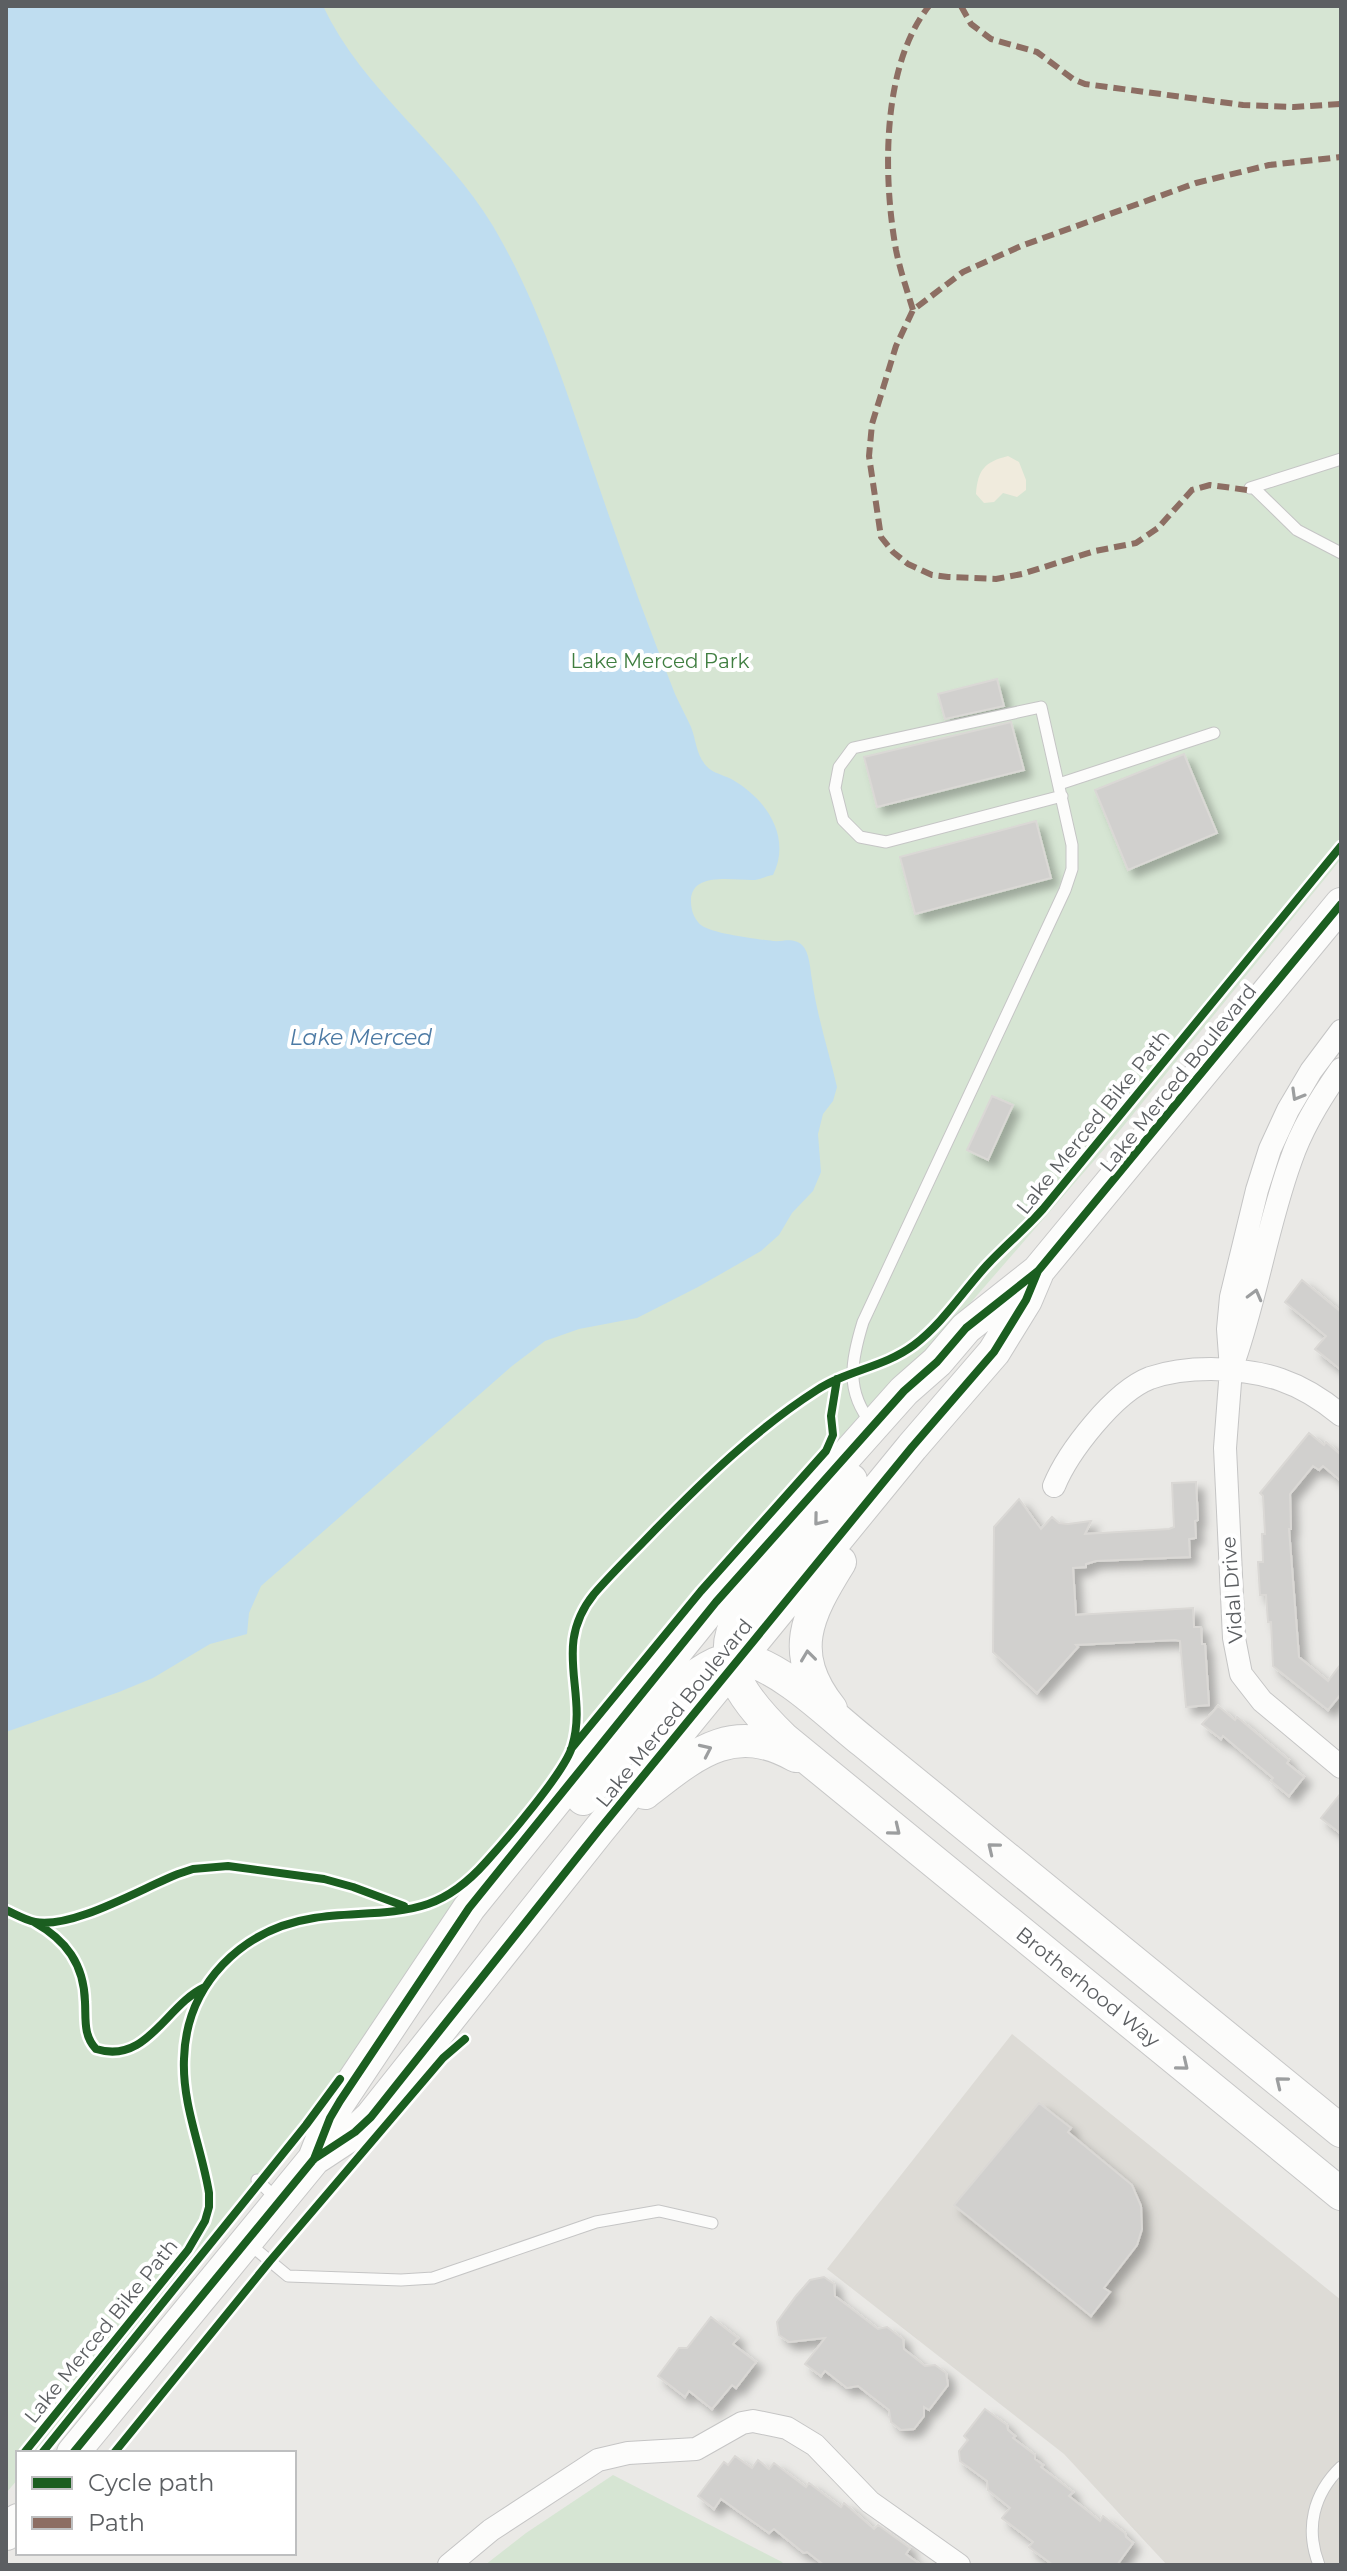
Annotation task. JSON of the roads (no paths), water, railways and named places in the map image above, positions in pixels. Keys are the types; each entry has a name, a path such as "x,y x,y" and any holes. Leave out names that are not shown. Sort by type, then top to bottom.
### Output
{"main road":[{"name":"Lake Merced Boulevard","path":"314,2159 340,2101 447,1940 494,1876 716,1602 904,1391 937,1362 975,1321 1038,1271 1341,904"},
{"name":"Lake Merced Boulevard","path":"75,2451 246,2241 268,2191 355,2132 371,2117 733,1661 994,1352 1026,1300 1038,1271"},
{"path":"834,1781 754,1708 733,1661 732,1633 741,1614 910,1408 937,1362"},
{"path":"864,1742 828,1705 812,1677 806,1648 808,1622 818,1598 912,1447"},
{"path":"340,2101 652,1716 699,1673 719,1661 733,1661 759,1665 790,1683 1341,2131"},
{"path":"599,1830 697,1753 727,1742 742,1740 776,1745 834,1781"},
{"name":"Brotherhood Way","path":"834,1781 1341,2194"}],"street":[{"name":"Vidal Drive","path":"1340,1763 1262,1701 1241,1674 1234,1638 1225,1448 1231,1369 1228,1329 1231,1297 1257,1190 1270,1149 1288,1110 1311,1071 1341,1031"},
{"name":"Vidal Drive","path":"1231,1369 1253,1303 1292,1157 1309,1121 1341,1069"},
{"path":"1054,1486 1062,1466 1094,1423 1118,1399 1148,1379 1186,1369 1262,1373 1292,1383 1322,1399 1341,1415"},
{"path":"449,2565 491,2530 598,2460 628,2453 696,2449 742,2423 753,2421 787,2428 815,2445 870,2502 959,2565"}],"lane":[{"path":"1341,459 1250,488 1297,530 1341,553"},
{"path":"873,1425 858,1403 854,1390 854,1358 863,1322 1070,879 1073,858 1060,790 1041,707 853,748 839,767 835,788 843,820 860,837 886,842 1060,790 1214,733"},
{"path":"246,2241 288,2276 412,2279 433,2278 596,2222 659,2211 712,2223"},
{"path":"1319,2565 1311,2533 1312,2516 1317,2501 1341,2467"}],"water":[{"name":"Lake Merced","path":"6,6 323,6 360,65 474,197 509,255 538,316 643,611 700,756 711,770 733,780 756,798 765,808 777,833 778,861 773,875 755,880 723,879 702,883 695,888 691,897 693,914 701,925 715,931 766,940 791,940 805,948 837,1087 833,1101 823,1114 818,1134 821,1172 813,1191 792,1213 779,1235 761,1251 637,1318 579,1329 545,1341 512,1366 261,1586 249,1613 247,1634 210,1644 153,1678 119,1692 6,1732"}],"park label":[{"name":"Lake Merced Park","path":"660,661"}]}
